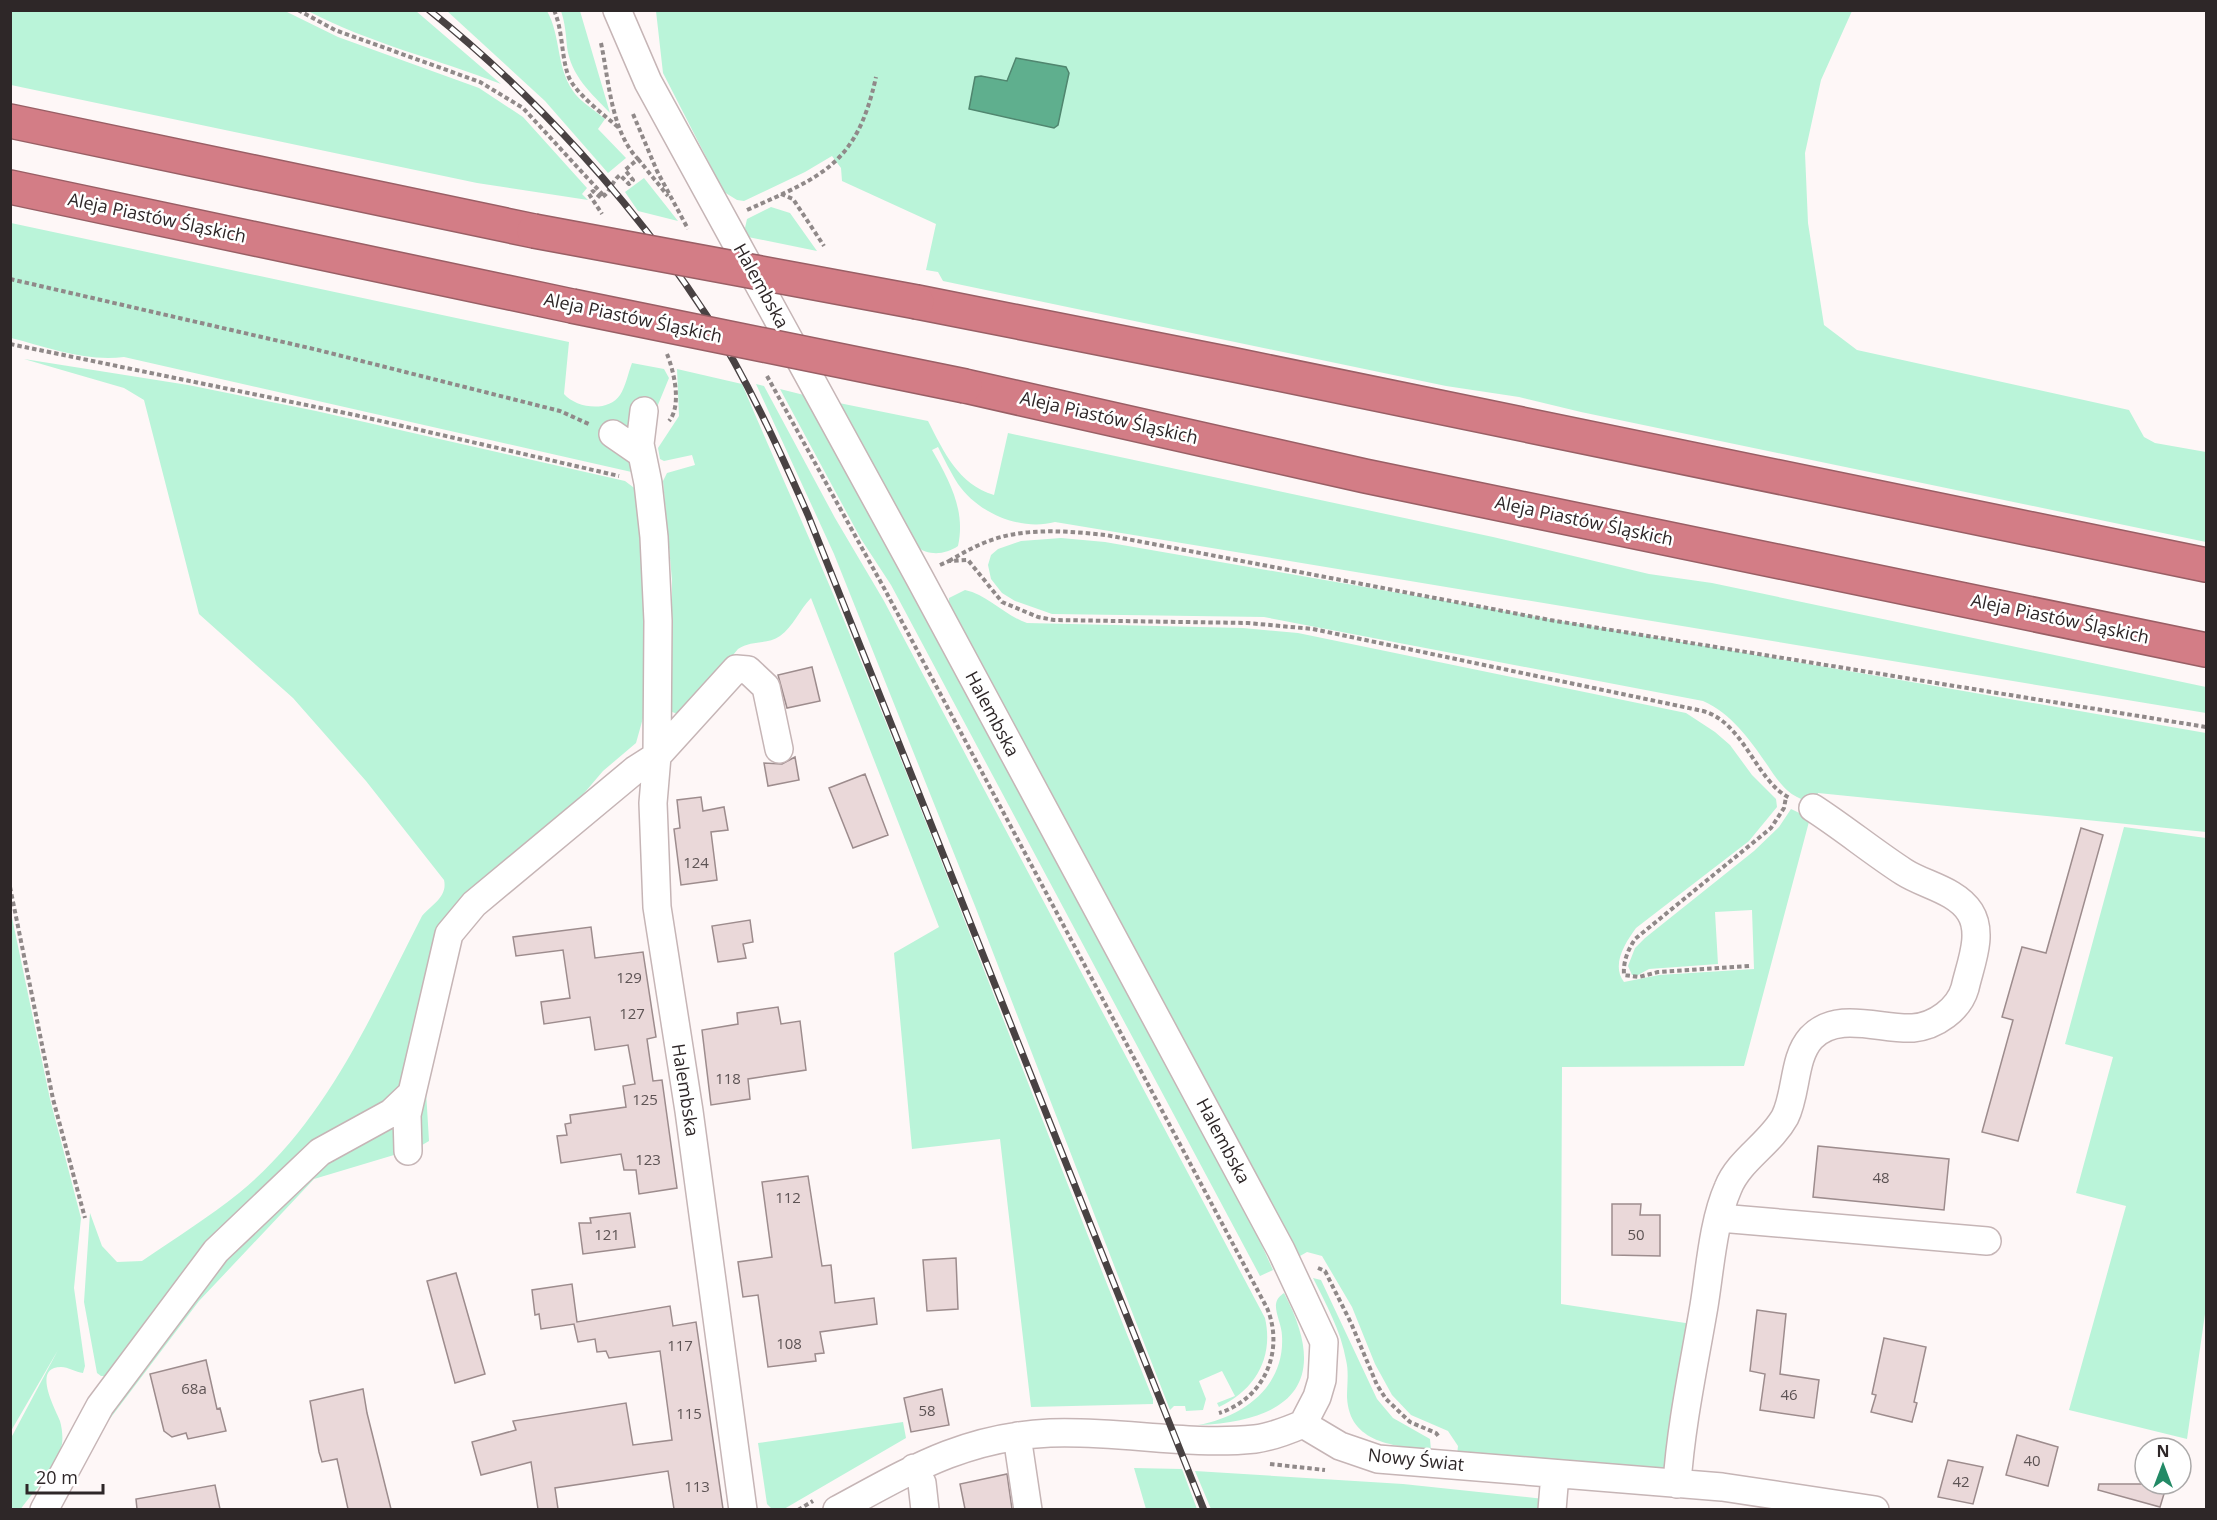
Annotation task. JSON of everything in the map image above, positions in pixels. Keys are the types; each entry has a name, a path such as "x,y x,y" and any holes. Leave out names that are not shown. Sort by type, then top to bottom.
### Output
{"highway":[{"path":"10,121 534,231 917,302 1230,364 2206,565"},
{"name":"Aleja Piastów Śląskich","path":"10,187 572,306 965,386 1377,478 2206,650"}],"street":[{"name":"Halembska","path":"617,10 648,82 919,577 1249,1189 1324,1342 1322,1380 1303,1424"},
{"name":"Halembska","path":"644,411 640,444 648,483 658,621 657,756 653,804 657,907 689,1111 743,1509"},
{"path":"613,434 642,454"},
{"path":"408,1151 407,1115 449,933 474,904 635,770 657,756 736,669 743,668 766,687 779,749"},
{"path":"1677,1484 1678,1460 1727,1189 1734,1176 1776,1132 1786,1115 1804,1050 1811,1039 1834,1025 1848,1023 1913,1028 1926,1025 1956,1007 1962,998 1974,953 1975,926 1970,912 1960,902 1902,871 1813,808"},
{"path":"44,1509 100,1406 216,1251 320,1152 390,1113 412,1093"},
{"path":"1720,1218 1987,1241"},
{"path":"837,1509 914,1468 971,1444 1017,1436 1089,1432 1194,1439 1258,1439 1303,1424"},
{"name":"Nowy Świat","path":"1303,1424 1340,1446 1378,1459 1677,1484 1875,1509"},
{"path":"1017,1436 1028,1509"},
{"path":"914,1468 922,1483 925,1509"},
{"path":"1552,1509 1554,1474"}],"path":[{"path":"298,10 335,30 480,81 523,108 604,196"},
{"path":"554,10 562,34 568,76 577,90 621,130"},
{"path":"724,220 822,172 847,151 869,110 876,77"},
{"path":"638,159 675,204"},
{"path":"657,171 692,235"},
{"path":"781,194 793,199 824,246"},
{"path":"10,279 318,350 560,411 613,434"},
{"path":"10,344 355,415 648,483"},
{"path":"763,369 884,588 1267,1308 1275,1342 1269,1368 1262,1381 1245,1400 1212,1415"},
{"path":"919,577 986,542 1004,536 1057,531 1106,535 1550,620 2206,727"},
{"path":"949,561 968,560 1002,602 1021,612 1046,619 1207,621 1313,629 1715,714 1726,723 1763,773 1786,797 1813,808"},
{"path":"1749,966 1658,972 1630,978 1624,975 1623,967 1629,948 1635,939 1771,828 1784,808 1786,797"},
{"path":"10,887 53,1099 85,1218"},
{"path":"1310,1272 1317,1268 1325,1271 1351,1323 1377,1385 1386,1399 1410,1422 1436,1433 1441,1443"}],"shaded area":[{"path":"10,11 285,11 338,37 479,88 523,117 587,188 582,194 588,200 477,183 11,85"},
{"path":"308,11 416,11 501,84 379,42"},
{"path":"447,11 547,11 555,31 564,71 573,91 605,119 598,129 626,158 608,173 545,101"},
{"path":"561,11 580,11 610,113 583,83 573,67 569,57"},
{"path":"656,11 1852,11 1821,80 1805,153 1808,223 1824,325 1857,350 2129,410 2144,437 2155,443 2206,452 2206,542 1581,412 1519,397 1446,386 943,281 938,272 926,270 936,224 842,181 841,168 832,156 805,172 744,201 737,200 724,192 663,73"},
{"path":"1016,58 1066,67 1069,73 1058,125 1054,128 969,109 975,77 1007,81"},
{"path":"644,178 678,221 638,211 625,192"},
{"path":"771,207 790,213 817,251 748,237 745,228 747,219"},
{"path":"11,223 569,342 564,394 576,403 584,405 600,406 615,401 624,388 632,363 664,369 669,378 655,412 627,454 636,473 124,357 95,357 67,353 11,338"},
{"path":"24,359 188,385 316,411 625,481 637,490 645,536 645,673 643,718 636,743 603,771 574,805 477,889 401,1086 109,1376 101,1376 97,1373 84,1302 90,1213 102,1246 117,1262 142,1261 239,1193 298,1133 323,1099 365,1028 422,916 438,900 445,886 444,880 366,781 293,698 199,614 144,400 124,388"},
{"path":"677,369 742,384 823,569 875,696 1153,1399 1153,1404 1031,1407 1000,1139 912,1149 894,953 939,927 811,598 785,632 770,641 748,644 738,649 686,712 681,715 672,712 672,580 663,481 667,473 695,465 692,455 664,461 660,459 658,448 679,416"},
{"path":"756,384 764,386 835,518 884,601 1265,1318 1267,1346 1259,1371 1243,1392 1219,1407 1217,1403 1235,1396 1222,1371 1199,1381 1206,1399 1203,1410 1186,1411 1185,1406 1174,1406 1170,1410 975,906 834,554"},
{"path":"780,389 804,395 1248,1215 1273,1270 1260,1276 891,585 861,539"},
{"path":"839,403 928,421 946,455 962,475 981,490 994,495 1008,433 1493,537 1649,574 1712,583 2206,687 2206,713 1055,522 1028,524 1015,522 989,512 967,495 955,480 938,447 932,450 954,496 960,520 960,533 958,546 942,553 931,553 916,546"},
{"path":"1061,538 1105,542 2206,733 2206,832 1818,793 1815,802 1808,801 1797,797 1784,787 1732,720 1703,701 1264,617 1052,614 1015,601 1002,593 991,579 988,565 991,555 998,549 1021,541"},
{"path":"965,590 981,596 1027,623 1243,628 1298,633 1686,713 1730,745 1752,775 1776,799 1777,807 1749,841 1636,928 1624,947 1619,961 1620,975 1624,982 1659,975 1754,969 1752,910 1715,912 1718,964 1649,969 1638,975 1632,975 1628,966 1635,948 1645,938 1754,851 1779,827 1791,809 1810,818 1744,1066 1562,1067 1561,1304 1692,1324 1670,1466 1664,1472 1457,1455 1458,1446 1448,1431 1411,1415 1392,1395 1375,1364 1352,1307 1322,1256 1307,1252 1300,1256 949,605 949,598"},
{"path":"2124,827 2206,838 2206,1307 2187,1436 2175,1436 2069,1410 2126,1206 2076,1193 2113,1057 2065,1044"},
{"path":"10,908 50,1099 81,1218 74,1288 85,1366 83,1373 61,1367 52,1369 48,1374 46,1381 60,1421 62,1444 50,1472 20,1510 11,1509 11,1438 58,1350 11,1431"},
{"path":"426,1091 429,1141 417,1148 415,1131"},
{"path":"394,1123 394,1155 314,1179 199,1301 84,1453 118,1393 223,1252 318,1163"},
{"path":"1313,1278 1321,1280 1377,1399 1393,1418 1430,1439 1431,1450 1403,1447 1376,1440 1356,1425 1350,1413 1347,1397 1344,1349"},
{"path":"1284,1293 1298,1325 1304,1351 1302,1374 1294,1392 1278,1405 1257,1415 1230,1422 1198,1425 1231,1415 1245,1407 1269,1384 1281,1354 1282,1332 1276,1304"},
{"path":"903,1422 906,1438 784,1509 772,1509 767,1504 758,1443"},
{"path":"1134,1468 1182,1469 1197,1509 1146,1509"},
{"path":"1195,1471 1403,1484 1544,1499 1544,1509 1211,1509"}],"building":[{"path":"812,667 820,701 787,708 778,675"},
{"path":"795,757 799,780 768,786 764,763 782,764"},
{"path":"865,774 888,835 853,848 829,788"},
{"path":"701,797 703,811 724,807 728,830 711,832 717,880 681,885 674,829 680,828 677,800"},
{"path":"2081,828 2103,835 2018,1141 1982,1132 2013,1020 2002,1017 2022,947 2046,953"},
{"path":"750,920 753,942 743,944 746,958 718,962 712,926"},
{"path":"591,927 595,958 643,952 656,1037 647,1039 653,1081 662,1080 677,1188 639,1194 636,1170 624,1170 621,1154 561,1163 557,1136 567,1135 565,1124 571,1123 570,1115 626,1107 623,1086 635,1084 628,1045 595,1050 590,1017 544,1024 541,1002 570,998 563,950 516,956 513,937"},
{"path":"778,1007 781,1024 800,1021 806,1070 748,1079 750,1099 711,1105 702,1030 738,1024 737,1013"},
{"path":"1818,1146 1949,1159 1944,1210 1813,1197"},
{"path":"808,1176 822,1266 831,1265 835,1303 874,1298 877,1324 820,1332 824,1353 815,1354 816,1361 768,1367 758,1295 743,1297 738,1262 772,1257 762,1182"},
{"path":"1612,1204 1641,1204 1640,1215 1660,1215 1660,1256 1612,1255"},
{"path":"630,1213 635,1247 583,1254 579,1223 591,1223 590,1218"},
{"path":"956,1258 958,1309 927,1311 923,1260"},
{"path":"456,1273 485,1374 455,1383 427,1281"},
{"path":"572,1284 577,1322 670,1306 673,1326 696,1322 723,1509 674,1509 668,1471 555,1488 558,1509 538,1509 531,1462 481,1475 472,1442 516,1430 513,1421 626,1403 633,1445 672,1440 660,1351 609,1358 606,1351 597,1352 595,1339 578,1342 574,1324 541,1329 539,1314 535,1315 532,1290"},
{"path":"1757,1310 1786,1314 1780,1374 1819,1380 1814,1418 1760,1410 1765,1374 1750,1371"},
{"path":"1884,1338 1926,1347 1912,1422 1871,1412 1876,1395 1872,1394"},
{"path":"206,1360 217,1409 220,1408 226,1431 188,1439 186,1433 172,1437 164,1431 150,1374"},
{"path":"363,1389 391,1509 348,1509 337,1459 322,1462 319,1452 310,1401"},
{"path":"942,1389 949,1425 911,1432 904,1398"},
{"path":"2017,1435 2058,1447 2048,1486 2006,1475"},
{"path":"1948,1460 1983,1467 1973,1504 1938,1497"},
{"path":"1007,1474 1012,1509 965,1509 960,1484"},
{"path":"2099,1484 2133,1484 2133,1496 2163,1496 2160,1507 2098,1490"},
{"path":"215,1485 220,1509 137,1509 136,1499"}],"railway":[{"path":"429,10 469,43 544,114 614,191 678,273 722,340 749,389 808,515 1204,1510"}]}
